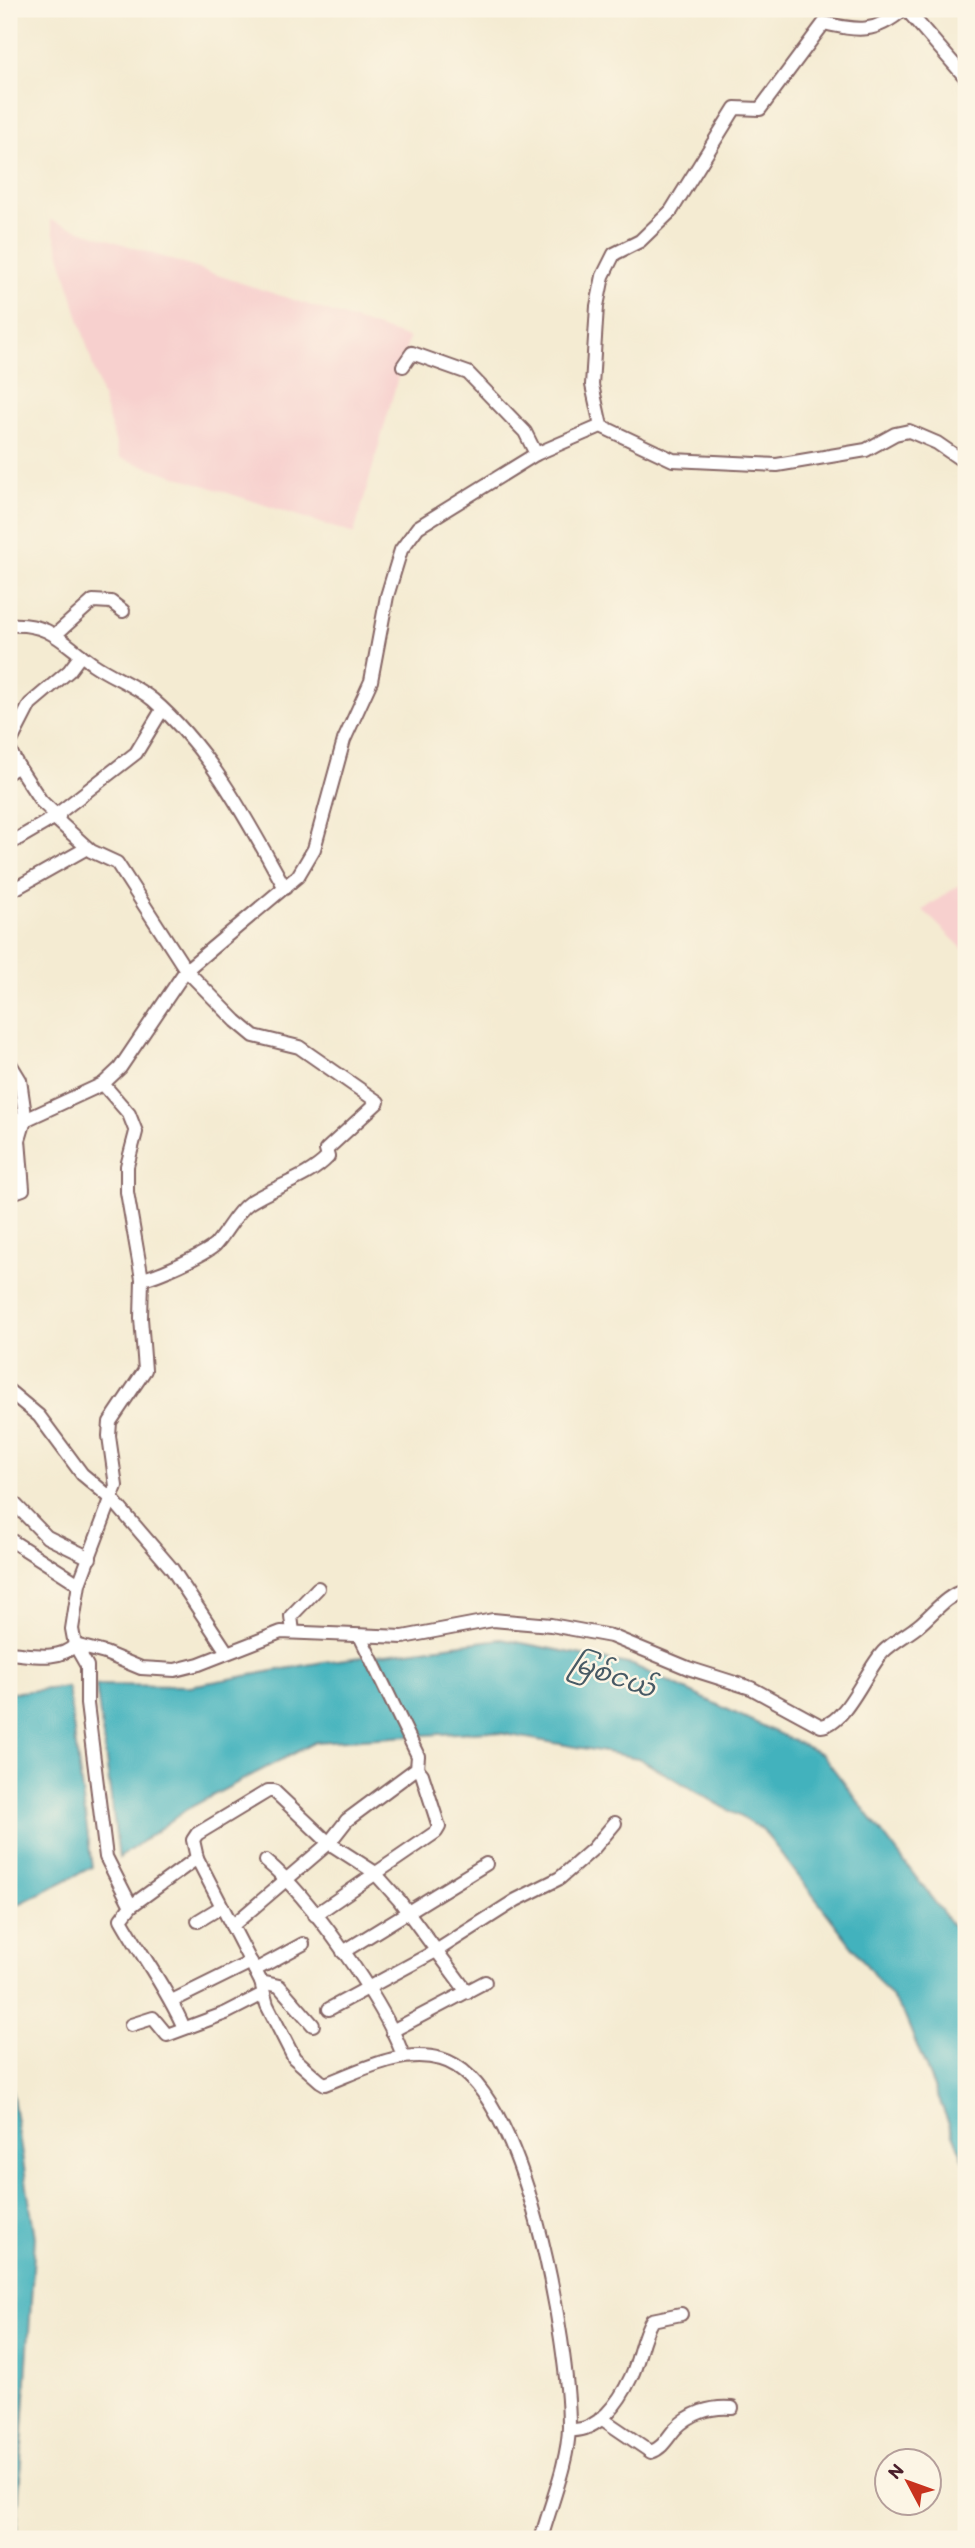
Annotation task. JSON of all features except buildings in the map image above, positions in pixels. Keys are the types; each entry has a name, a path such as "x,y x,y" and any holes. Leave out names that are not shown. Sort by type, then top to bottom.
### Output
{"street":[{"path":"601,426 592,385 597,306 603,276 614,254 640,241 659,225 671,211 735,108 760,109 824,23 862,31 905,9 966,78"},
{"path":"403,366 412,353 468,373 525,432 536,454"},
{"path":"9,1118 25,1120 103,1084 120,1068 186,970 298,876 314,849 344,740 371,681 387,596 401,550 418,527 536,454 601,426 673,460 777,464 866,450 895,434 909,431 937,443 966,463"},
{"path":"55,635 93,601 111,602 123,611"},
{"path":"9,625 37,625 151,699 180,728 245,813 285,888"},
{"path":"81,655 69,671 30,704 9,747 13,769 57,816 58,821 87,848 117,863 186,970 254,1036 299,1047 378,1102 326,1150 328,1157 316,1170 268,1191 245,1206 215,1245 199,1257 142,1279"},
{"path":"9,844 57,816 136,753 162,710"},
{"path":"9,892 87,848"},
{"path":"9,1062 20,1080 25,1120 19,1140 23,1189 9,1194"},
{"path":"103,1084 129,1114 136,1132 127,1166 127,1192 142,1279 141,1318 145,1370 110,1422 108,1436 116,1486 79,1584 72,1629 75,1645 87,1666 100,1822 106,1857 131,1906"},
{"path":"9,1391 39,1416 88,1480 113,1499 172,1569 227,1652"},
{"path":"9,1498 47,1537 90,1558"},
{"path":"9,1539 79,1584"},
{"path":"293,1632 291,1616 318,1588"},
{"path":"9,1653 49,1655 63,1653 75,1645 105,1653 141,1668 161,1670 198,1664 266,1635 293,1632 363,1642 464,1624 504,1620 611,1636 688,1668 751,1688 821,1726 833,1722 846,1708 882,1653 919,1625 944,1601 966,1590"},
{"path":"315,1915 374,1872 428,1841 439,1827 418,1762 363,1642"},
{"path":"232,1926 329,1843 348,1820 418,1762"},
{"path":"467,1992 374,1872 329,1843 271,1790 197,1834 193,1840 197,1858 258,1977 294,2058 325,2084 403,2056 444,2060 466,2076 496,2108 540,2225 556,2301 569,2430 541,2539"},
{"path":"329,2008 436,1951 516,1899 567,1873 615,1823"},
{"path":"184,2028 172,2001 161,1989 121,1919 131,1906 197,1858"},
{"path":"267,1861 287,1878 342,1952 393,2031 403,2056"},
{"path":"342,1952 406,1910 486,1864"},
{"path":"198,1921 221,1907"},
{"path":"131,2025 153,2018 167,2035 226,2013 258,1977 303,1944"},
{"path":"172,2001 258,1977 279,1986 313,2025"},
{"path":"393,2031 485,1982"},
{"path":"569,2430 580,2431 601,2418 632,2376 652,2320 681,2314"},
{"path":"601,2418 651,2452 663,2445 682,2422 691,2417 715,2407 732,2408"}],"shaded area":[{"path":"50,220 409,338 354,534 120,458"},
{"path":"966,880 966,952 923,910"}],"water":[{"name":"မြစ်ငယ်","path":"501,1639 633,1665 822,1754 966,1943 966,2165 904,2014 763,1830 638,1758 488,1731 315,1742 187,1809 119,1858 96,1685 190,1686 323,1662"},
{"path":"68,1687 92,1867 9,1909 9,1693"},
{"path":"9,2072 35,2237 16,2539 9,2539"}]}
